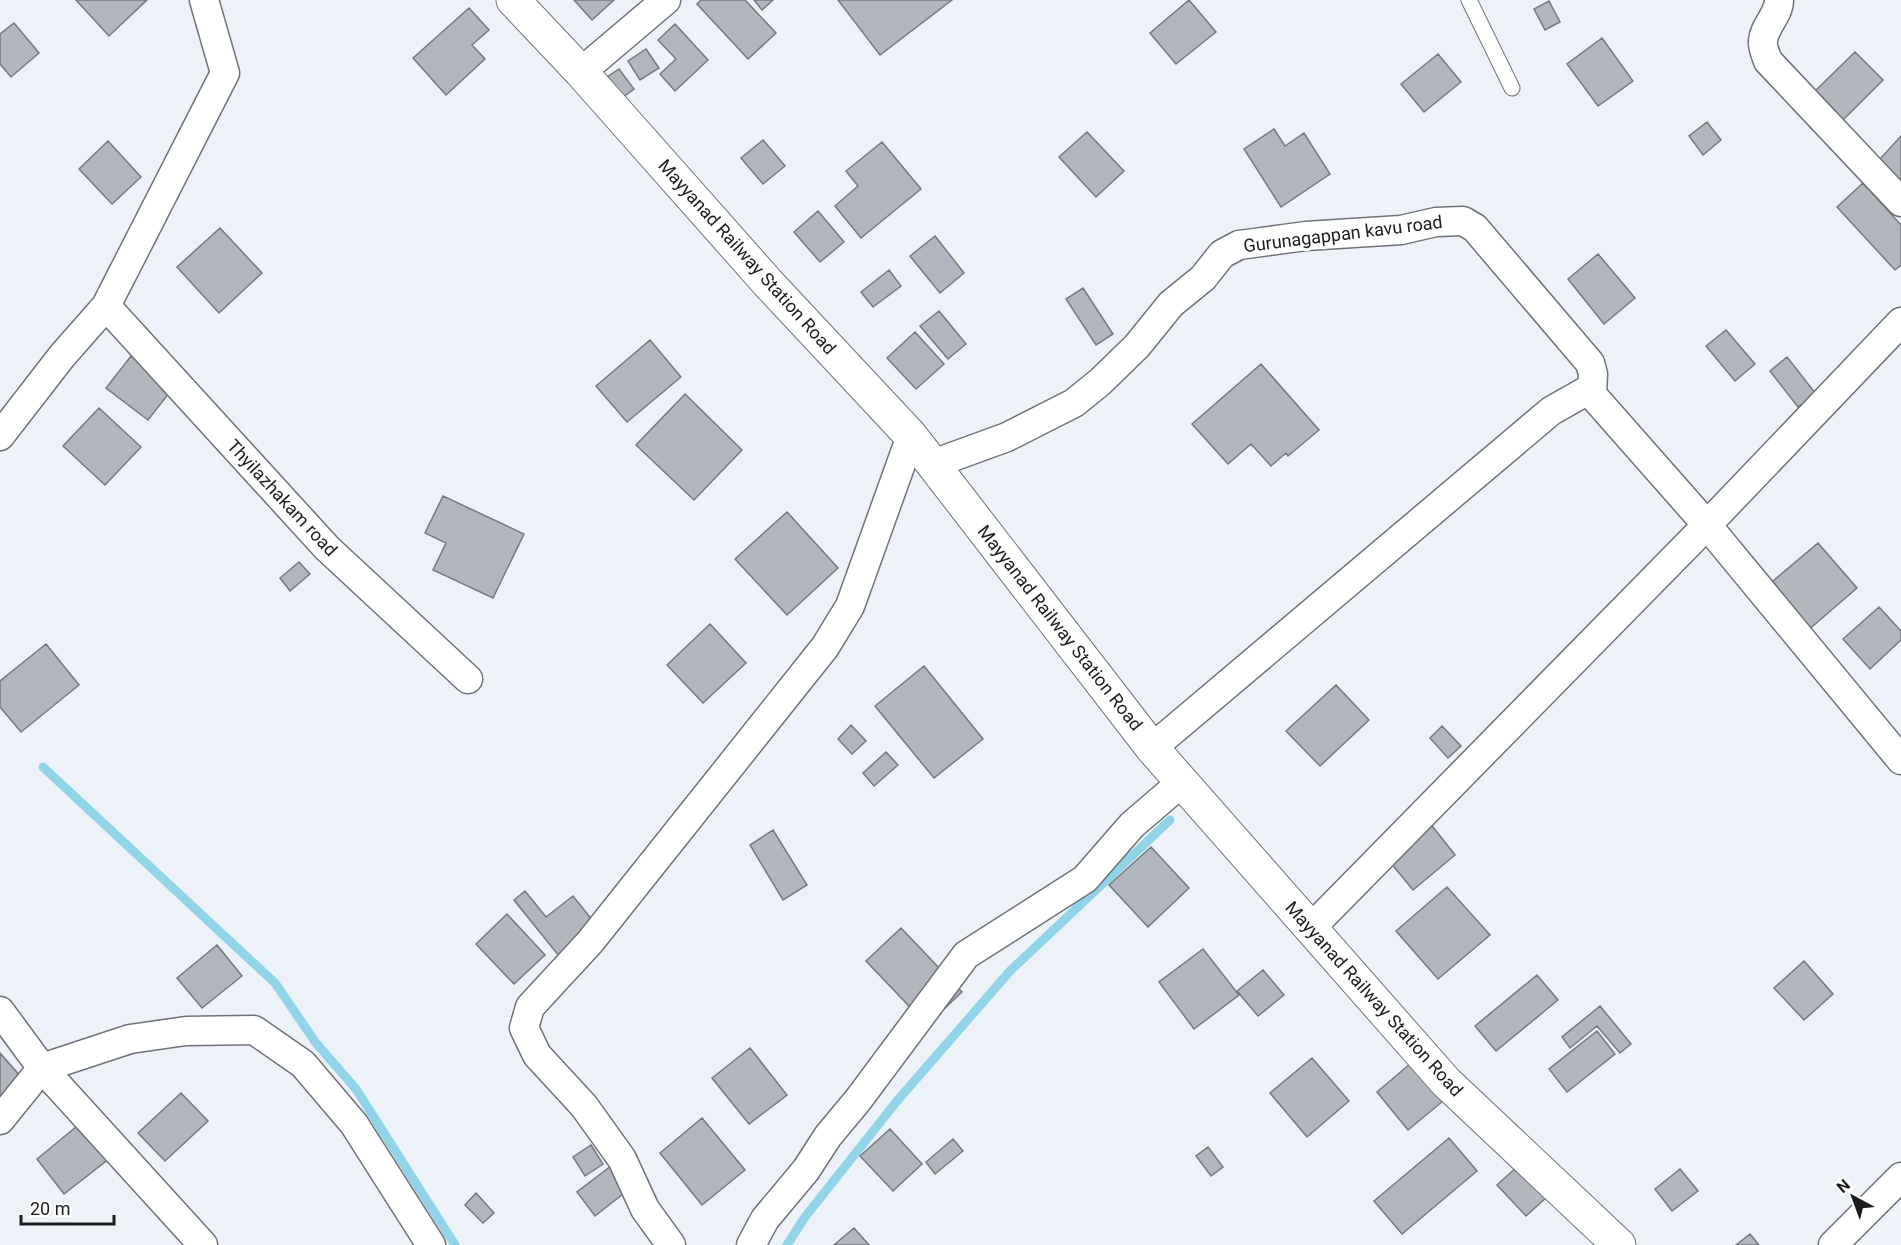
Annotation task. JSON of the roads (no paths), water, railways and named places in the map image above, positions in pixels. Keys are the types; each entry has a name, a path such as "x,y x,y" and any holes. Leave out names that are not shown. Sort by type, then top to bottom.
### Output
{"main road":[{"name":"Mayyanad Railway Station Road","path":"513,0 581,72 768,283 911,436 1152,748 1310,929 1446,1082 1619,1245"}],"street":[{"path":"0,436 48,373 106,306 225,73 204,0"},
{"path":"581,72 666,0"},
{"path":"1779,0 1779,6 1768,24 1762,42 1768,61 1901,202"},
{"name":"Gurunagappan kavu road","path":"933,464 1007,437 1074,403 1100,382 1137,346 1171,304 1203,278 1222,254 1239,245 1306,236 1401,230 1436,222 1463,221 1475,228 1590,363 1593,374 1592,394"},
{"name":"Thyilazhakam road","path":"106,306 327,548 468,679"},
{"path":"1310,929 1707,525 1901,322"},
{"path":"1152,748 1551,411 1588,390 1707,525 1901,759"},
{"path":"671,1245 645,1209 622,1160 584,1106 537,1055 524,1028 530,1007 590,942 825,647 850,606 911,436"},
{"path":"751,1245 765,1219 806,1170 828,1136 858,1100 966,955 1085,879 1132,825 1181,783"},
{"path":"0,1011 42,1068 203,1245"},
{"path":"0,1120 42,1068 130,1039 186,1031 254,1030 303,1064 354,1124 431,1245"},
{"path":"1833,1245 1901,1177"}],"lane":[{"path":"1469,0 1512,88"}],"waterway":[{"path":"43,767 275,983 316,1043 356,1089 455,1245"},
{"path":"787,1245 805,1217 897,1101 1010,971 1170,820"}]}
